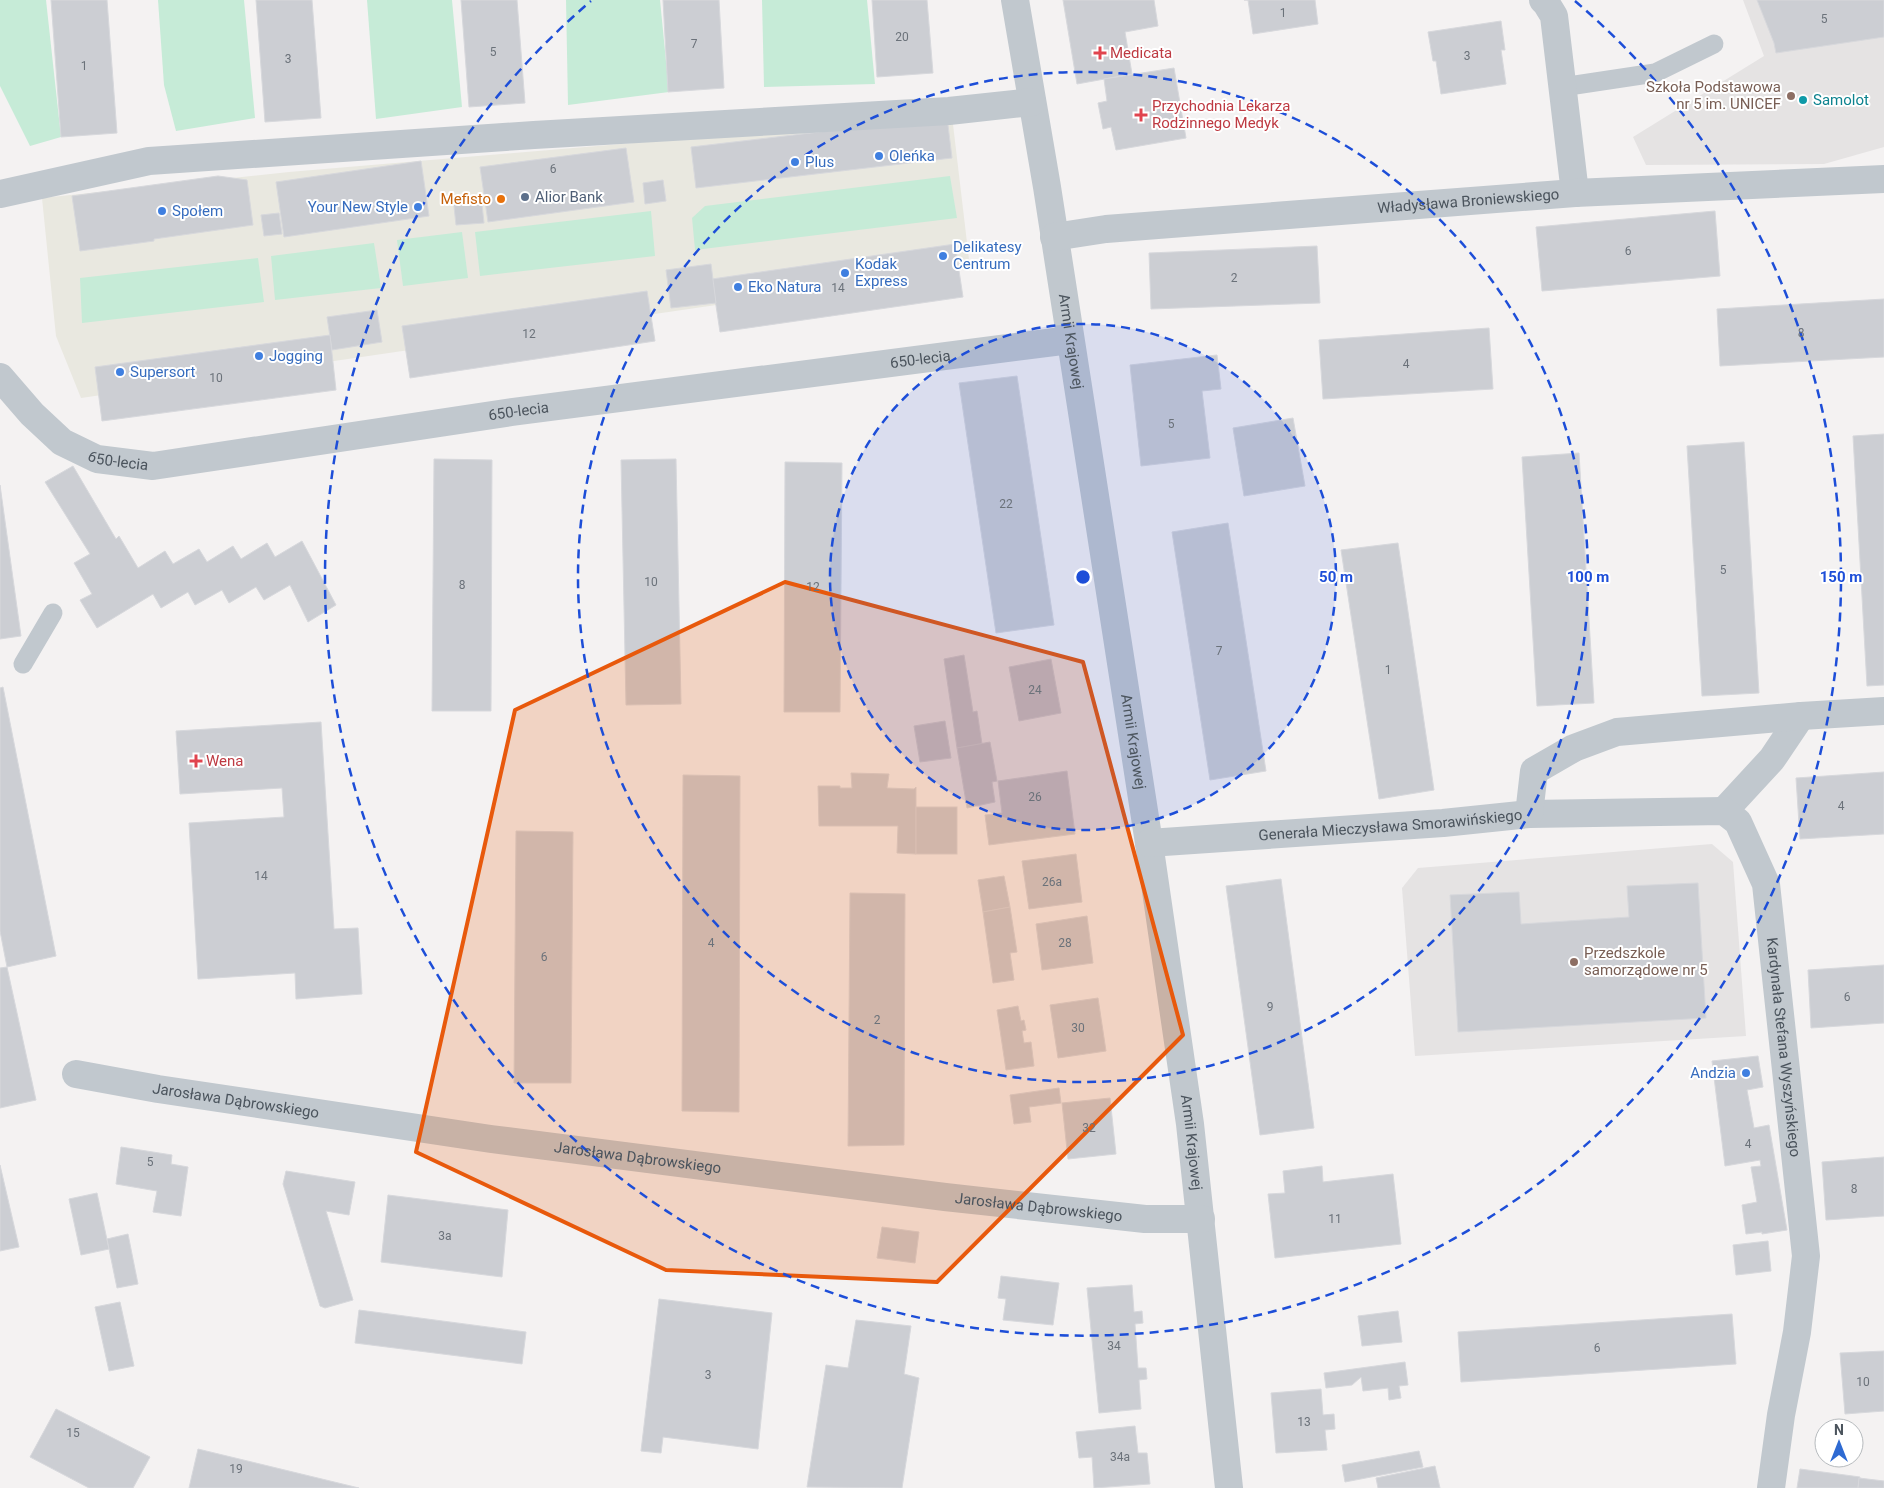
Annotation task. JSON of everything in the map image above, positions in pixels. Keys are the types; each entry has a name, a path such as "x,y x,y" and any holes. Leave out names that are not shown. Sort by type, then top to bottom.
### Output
{"street":[{"name":"Armii Krajowej","path":"1015,0 1149,843 1190,1124 1229,1488"},
{"path":"1542,0 1554,16 1575,193"},
{"path":"0,194 149,161 534,135 948,111 1032,102"},
{"name":"Władysława Broniewskiego","path":"1054,237 1106,230 1575,193 1884,179"},
{"name":"650-lecia","path":"0,377 32,414 62,442 97,459 153,466 512,412 1070,340"},
{"name":"Generała Mieczysława Smorawińskiego","path":"1149,843 1443,823 1529,814 1534,771 1574,748 1617,732 1800,716 1884,711"},
{"path":"1529,814 1724,811 1772,759 1800,716"},
{"name":"Kardynała Stefana Wyszyńskiego","path":"1724,811 1738,822 1766,884 1806,1256 1797,1332 1781,1415 1771,1488"},
{"name":"Jarosława Dąbrowskiego","path":"76,1074 158,1089 510,1141 945,1197 1146,1219 1201,1219"}],"lane":[{"path":"1562,87 1655,73 1714,44"},
{"path":"23,664 53,613"}],"highlighted area":[{"path":"785,582 1083,662 1183,1035 937,1282 666,1270 416,1152 515,710"}],"shaded area":[{"name":"Szkoła Podstawowa nr 5 im. UNICEF","path":"1743,0 1884,0 1884,147 1824,164 1646,165 1633,137 1764,56"},
{"path":"952,116 970,268 81,398 56,336 42,198 289,172"},
{"name":"Przedszkole samorządowe nr 5","path":"1712,844 1733,862 1746,1036 1415,1056 1402,888 1418,868"}],"green space":[{"path":"0,0 46,0 61,137 30,146 0,86"},
{"path":"158,0 244,0 255,118 176,131 164,85"},
{"path":"367,0 452,0 462,107 376,119"},
{"path":"566,0 660,0 669,92 568,105"},
{"path":"762,0 867,0 875,84 764,87"},
{"path":"950,176 957,218 695,250 692,218 705,206"},
{"path":"651,211 655,256 480,276 475,232"},
{"path":"462,232 468,278 403,286 397,240"},
{"path":"374,243 381,288 275,300 271,256"},
{"path":"258,258 264,302 82,323 80,278"}],"building":[{"path":"51,0 107,0 117,133 61,137"},
{"path":"256,0 312,0 321,118 265,122"},
{"path":"461,0 517,0 525,103 469,107"},
{"path":"663,0 719,0 724,88 668,92"},
{"path":"872,0 927,0 933,73 877,77"},
{"name":"Medicata","path":"1063,0 1154,0 1158,26 1125,32 1132,74 1077,84"},
{"path":"1248,0 1315,0 1318,24 1253,34"},
{"path":"1757,0 1884,0 1884,37 1776,53"},
{"path":"1501,21 1505,50 1501,50 1506,84 1441,94 1436,61 1433,61 1428,32"},
{"name":"Przychodnia Lekarza Rodzinnego Medyk","path":"1174,68 1186,138 1116,150 1111,127 1103,129 1098,103 1107,101 1104,79"},
{"path":"947,117 952,158 696,188 691,147"},
{"path":"626,148 634,202 488,222 480,167"},
{"path":"421,161 429,216 284,237 276,182"},
{"name":"Społem","path":"218,176 247,180 253,225 80,251 72,196"},
{"path":"663,180 666,201 645,204 643,183"},
{"path":"481,195 484,223 456,225 453,197"},
{"path":"1715,211 1720,276 1542,291 1536,227"},
{"path":"279,213 282,234 264,236 261,215"},
{"path":"955,244 963,297 720,332 712,279"},
{"path":"1317,246 1320,303 1151,309 1149,253"},
{"path":"711,264 716,303 671,308 666,270"},
{"path":"647,291 655,341 410,378 402,326"},
{"path":"1884,299 1884,357 1720,366 1717,309"},
{"path":"377,310 382,342 332,350 327,317"},
{"path":"1489,328 1493,389 1323,399 1319,340"},
{"path":"330,335 336,390 102,421 95,367"},
{"path":"1217,355 1221,389 1202,391 1210,458 1141,466 1130,365"},
{"path":"1017,376 1054,625 996,633 959,383"},
{"path":"1293,418 1305,486 1244,496 1233,428"},
{"path":"1884,434 1884,685 1867,686 1853,436"},
{"path":"1744,442 1759,693 1702,696 1687,446"},
{"path":"1579,453 1594,703 1537,706 1522,457"},
{"path":"434,459 492,460 491,711 432,711"},
{"path":"676,459 681,704 626,705 621,460"},
{"path":"785,462 842,463 840,712 784,712"},
{"path":"73,466 116,539 119,536 138,568 165,551 173,564 199,549 207,562 233,546 241,559 267,543 275,557 302,541 336,605 308,622 290,585 264,600 256,587 229,603 222,590 195,605 188,592 161,608 153,594 97,628 80,600 92,594 74,563 90,554 45,482"},
{"path":"0,485 21,636 0,639"},
{"path":"1228,523 1266,771 1210,780 1172,532"},
{"path":"1398,543 1434,790 1379,799 1341,550"},
{"path":"964,655 973,712 977,711 982,744 957,748 944,659"},
{"path":"1051,659 1061,713 1019,721 1009,667"},
{"path":"3,687 56,956 7,967 0,931 0,688"},
{"path":"945,721 951,758 920,762 914,726"},
{"path":"321,722 334,929 358,928 362,994 296,999 295,973 198,979 189,823 284,817 282,788 180,794 176,731"},
{"path":"990,742 997,781 992,782 995,802 967,808 957,748"},
{"path":"1067,771 1075,834 989,845 985,815 1002,813 998,781"},
{"path":"1884,772 1884,834 1800,839 1796,778"},
{"path":"851,773 889,774 887,788 914,789 916,787 916,854 897,853 898,826 819,826 818,786 852,788"},
{"path":"683,775 740,776 739,1112 682,1111"},
{"path":"916,807 957,807 957,854 916,854"},
{"path":"516,831 573,832 571,1083 514,1083"},
{"path":"1076,854 1082,902 1029,909 1022,861"},
{"path":"1004,876 1010,907 983,912 978,880"},
{"path":"1281,879 1314,1128 1260,1135 1226,886"},
{"path":"1698,883 1706,1018 1458,1032 1450,895 1519,892 1521,924 1629,917 1627,886"},
{"path":"850,893 905,894 904,1145 848,1146"},
{"path":"1010,907 1017,952 1010,953 1014,980 993,983 983,912"},
{"path":"1087,916 1093,963 1042,970 1036,924"},
{"path":"1884,965 1884,1023 1811,1028 1808,970"},
{"path":"7,967 36,1100 0,1108 0,968"},
{"path":"1098,998 1106,1051 1058,1058 1050,1005"},
{"path":"1018,1006 1021,1021 1024,1020 1026,1030 1022,1031 1024,1043 1031,1042 1034,1066 1006,1070 997,1010"},
{"path":"1758,1056 1763,1087 1747,1090 1754,1128 1769,1125 1787,1230 1762,1234 1762,1232 1746,1234 1742,1205 1757,1202 1751,1167 1761,1166 1760,1160 1725,1166 1712,1061"},
{"path":"1059,1088 1061,1103 1029,1107 1031,1122 1014,1124 1010,1095"},
{"path":"1110,1098 1116,1154 1068,1159 1062,1103"},
{"path":"121,1147 172,1155 171,1164 188,1167 181,1216 153,1212 157,1191 116,1184"},
{"path":"1884,1157 1884,1216 1826,1220 1822,1162"},
{"path":"0,1165 19,1247 0,1251"},
{"path":"1322,1166 1323,1182 1393,1174 1401,1244 1275,1258 1268,1194 1285,1193 1283,1171"},
{"path":"286,1171 355,1182 349,1215 326,1211 353,1300 325,1308 320,1306 283,1184"},
{"path":"97,1193 109,1249 81,1255 69,1199"},
{"path":"388,1195 508,1210 502,1277 381,1262"},
{"path":"882,1227 919,1232 915,1263 877,1258"},
{"path":"128,1234 138,1284 117,1288 107,1239"},
{"path":"1768,1241 1771,1271 1736,1275 1733,1245"},
{"path":"1001,1276 1059,1283 1053,1325 1003,1320 1006,1299 998,1298"},
{"path":"1132,1285 1134,1312 1142,1311 1143,1323 1135,1324 1138,1368 1146,1368 1147,1379 1139,1380 1141,1409 1099,1413 1087,1288"},
{"path":"659,1299 772,1313 758,1449 663,1437 661,1453 641,1451"},
{"path":"120,1302 134,1366 109,1371 95,1307"},
{"path":"359,1310 526,1332 522,1364 355,1343"},
{"path":"1398,1311 1402,1342 1362,1346 1358,1316"},
{"path":"1732,1314 1736,1364 1461,1382 1458,1332"},
{"path":"856,1320 911,1326 904,1374 919,1378 902,1488 807,1487 826,1365 848,1368"},
{"path":"1884,1351 1884,1411 1845,1414 1840,1353"},
{"path":"1405,1362 1408,1385 1399,1386 1401,1398 1389,1400 1388,1388 1363,1391 1361,1377 1352,1385 1326,1388 1324,1373"},
{"path":"1321,1389 1323,1415 1334,1414 1335,1429 1325,1430 1327,1450 1276,1453 1271,1393"},
{"path":"56,1409 150,1457 133,1488 89,1488 30,1457"},
{"path":"1135,1426 1138,1453 1147,1453 1150,1484 1094,1488 1092,1457 1079,1458 1076,1432"},
{"path":"198,1449 359,1488 189,1488"},
{"path":"1419,1451 1423,1467 1345,1482 1342,1465"},
{"path":"1435,1466 1440,1488 1378,1488 1376,1478"},
{"path":"1800,1469 1860,1477 1858,1488 1797,1488"},
{"path":"1859,1478 1884,1481 1884,1488 1858,1488"}],"place":[{"name":"Medicata","path":"1100,53"},
{"name":"Szkoła Podstawowa nr 5 im. UNICEF","path":"1791,96"},
{"name":"Samolot","path":"1803,100"},
{"name":"Przychodnia Lekarza Rodzinnego Medyk","path":"1141,115"},
{"name":"Oleńka","path":"879,156"},
{"name":"Plus","path":"795,162"},
{"name":"Alior Bank","path":"525,197"},
{"name":"Mefisto","path":"501,199"},
{"name":"Your New Style","path":"418,207"},
{"name":"Społem","path":"162,211"},
{"name":"Delikatesy Centrum","path":"943,256"},
{"name":"Kodak Express","path":"845,273"},
{"name":"Eko Natura","path":"738,287"},
{"name":"Jogging","path":"259,356"},
{"name":"Supersort","path":"120,372"},
{"name":"Wena","path":"196,761"},
{"name":"Przedszkole samorządowe nr 5","path":"1574,962"},
{"name":"Andzia","path":"1746,1073"}]}
